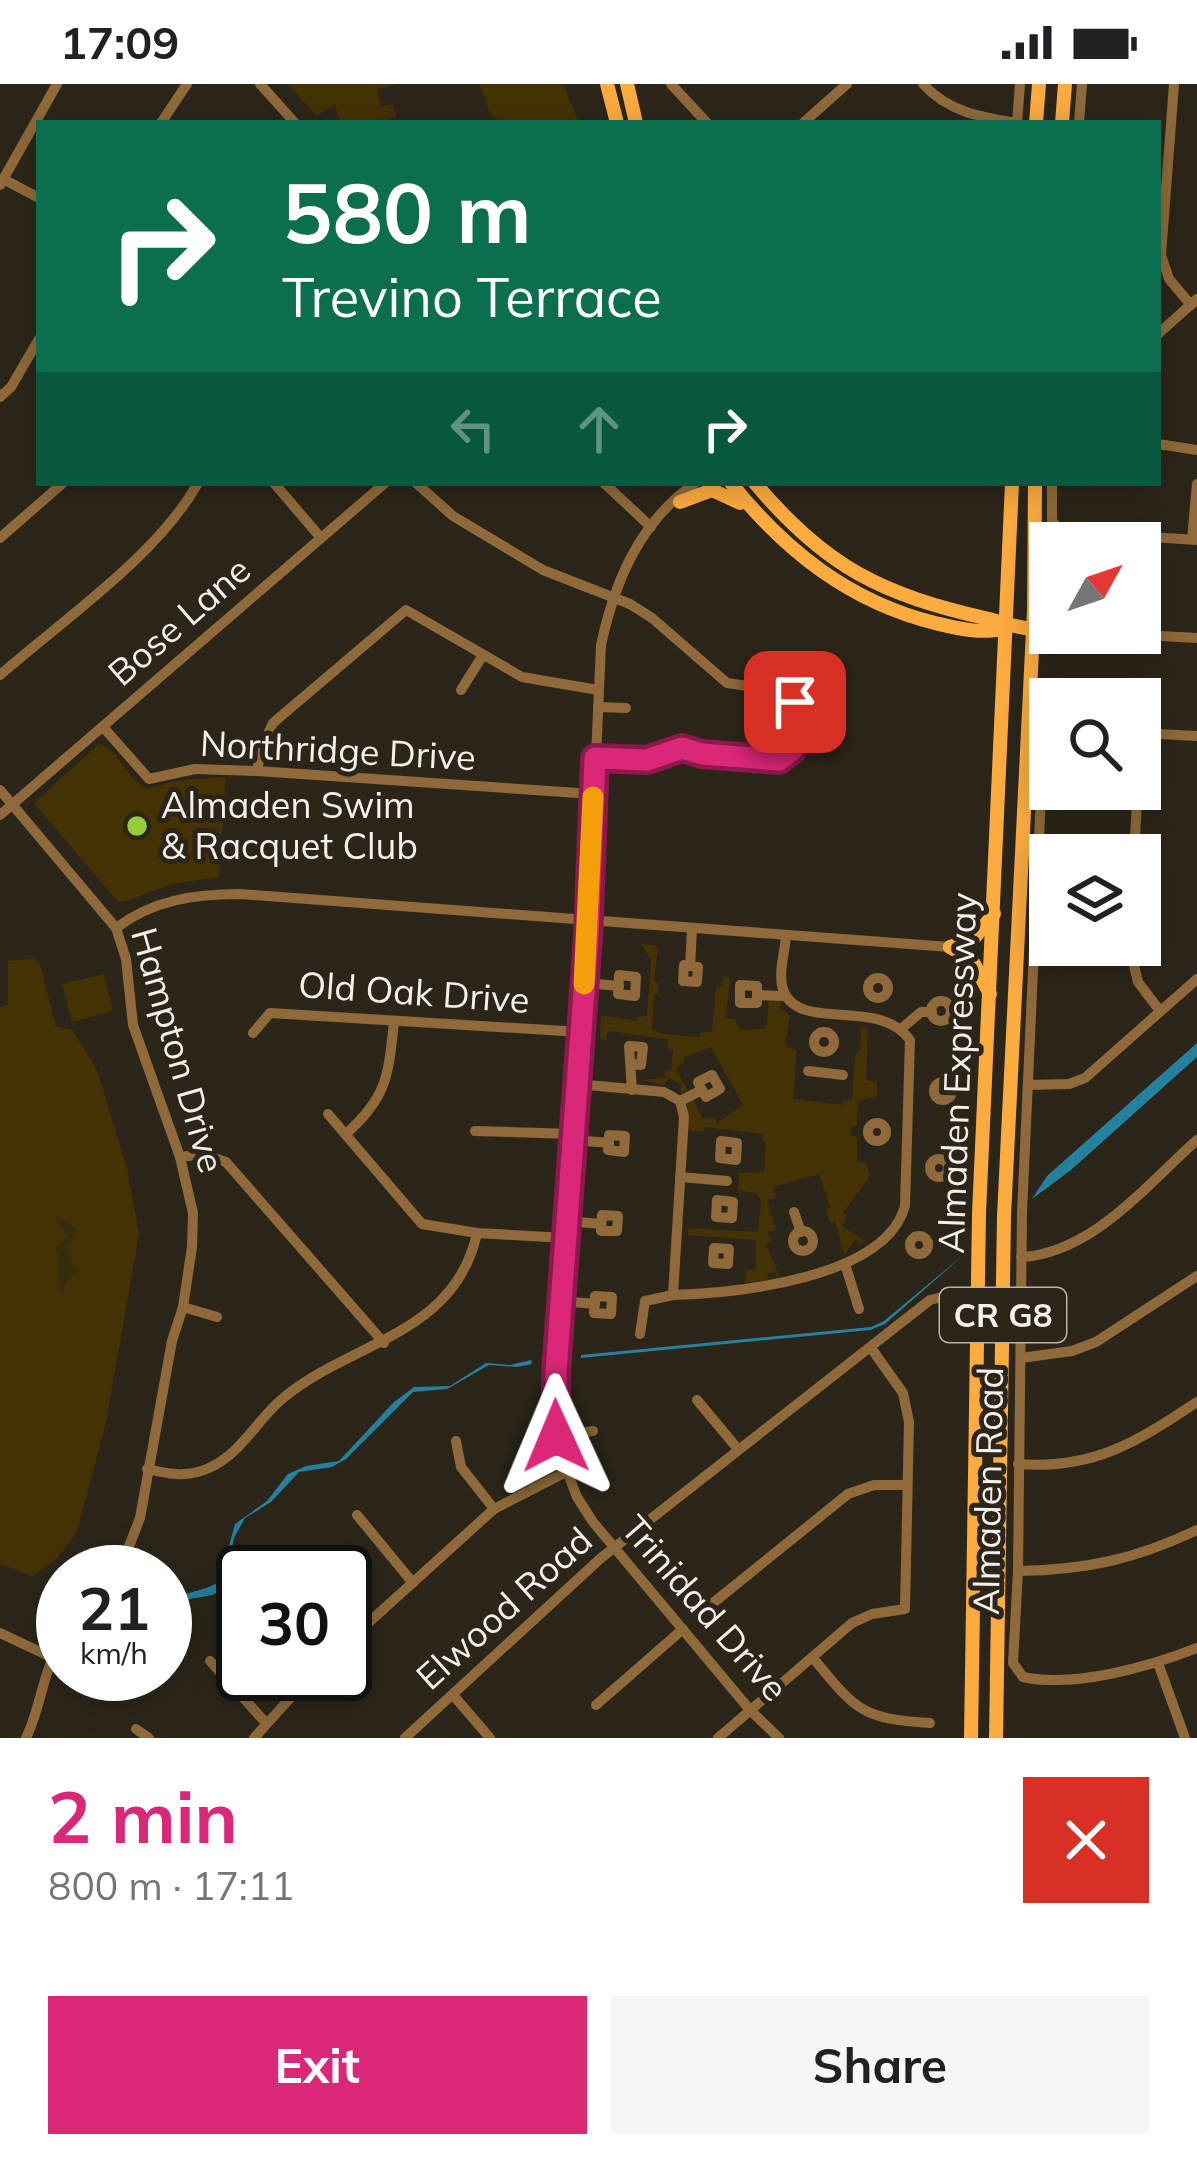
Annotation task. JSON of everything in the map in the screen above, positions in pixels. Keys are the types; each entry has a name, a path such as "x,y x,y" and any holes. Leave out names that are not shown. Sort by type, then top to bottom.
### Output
{"main road":[{"path":"607,84 616,120"},
{"path":"627,84 635,120"},
{"path":"1036,120 1040,84"},
{"path":"1062,120 1065,84"},
{"path":"733,486 800,556 877,604 970,631 1008,627"},
{"path":"758,486 797,530 862,578 934,608 1029,628"},
{"name":"Almaden Expressway","path":"971,1738 979,1213 1012,486"},
{"name":"Almaden Expressway","path":"1035,486 1037,522"},
{"path":"680,502 712,490 754,512"},
{"name":"Almaden Expressway","path":"996,1738 1004,1216 1039,654"},
{"path":"950,947 974,938 994,914"},
{"path":"950,947 974,963 990,994"}],"street":[{"path":"37,120 57,84"},
{"path":"163,120 187,84"},
{"path":"260,84 291,120"},
{"path":"671,84 703,120"},
{"path":"806,120 847,84"},
{"path":"923,84 949,105 972,116 998,120"},
{"path":"1017,120 1020,84"},
{"path":"1079,120 1082,84"},
{"path":"1161,331 1194,302 1169,279 1161,255 1174,84"},
{"path":"36,121 2,182 36,197"},
{"path":"0,398 36,344"},
{"path":"1161,444 1197,450"},
{"path":"1052,486 1052,520 1058,531 1194,540 1197,484"},
{"path":"0,538 60,486"},
{"path":"3,667 154,542 181,513 196,486"},
{"path":"277,486 321,538"},
{"name":"Bose Lane","path":"0,815 382,486"},
{"path":"419,486 453,516 543,571 652,618 727,682 782,691 795,705 792,750 779,760 682,748 647,760 595,758"},
{"path":"607,486 651,527"},
{"name":"Trinidad Drive","path":"691,486 661,509 627,562 611,598 601,645 588,921 554,1402 556,1436 577,1497 614,1548 779,1738"},
{"name":"Trinidad Drive","path":"651,527 704,486"},
{"path":"257,771 273,723 406,610 522,677 598,691"},
{"path":"1161,636 1197,638"},
{"path":"461,690 483,655"},
{"path":"598,706 626,707"},
{"name":"Northridge Drive","path":"104,727 149,779 195,769 257,771 593,794"},
{"path":"1161,734 1197,736"},
{"name":"Hampton Drive","path":"0,790 116,928 126,959 134,1025 180,1157 193,1213 183,1307 172,1341 140,1518 130,1545"},
{"name":"Almaden Road","path":"1040,810 1021,1257 1013,1663 1025,1677 1055,1679 1158,1663"},
{"path":"116,928 161,904 206,894 950,947"},
{"path":"690,966 692,929"},
{"path":"784,996 786,935"},
{"path":"1135,966 1138,982 1160,1011"},
{"path":"875,1017 877,997 868,986 879,973"},
{"path":"1028,1085 1069,1084 1085,1078 1197,979"},
{"path":"584,983 619,986"},
{"path":"640,1334 645,1301 770,1287 814,1274 845,1264 900,1223 907,1167 910,1040 902,1028 875,1017 801,1010 784,996 757,994"},
{"path":"902,1028 921,1012 932,1012 940,1001 955,1010"},
{"name":"Old Oak Drive","path":"253,1033 270,1012 580,1032"},
{"path":"829,1013 826,1032 815,1040 824,1051 814,1072 843,1075"},
{"path":"346,1134 372,1110 387,1082 394,1022"},
{"path":"632,1064 632,1090"},
{"path":"909,1090 933,1091 944,1081 956,1090"},
{"path":"577,1084 664,1092 680,1101 684,1117 673,1295"},
{"path":"680,1101 702,1090"},
{"path":"328,1114 422,1224 477,1233 566,1238"},
{"path":"851,1130 868,1132 877,1123 886,1133 908,1136"},
{"path":"476,1131 573,1135 609,1143"},
{"path":"1021,1257 1049,1254 1075,1243 1197,1140"},
{"path":"180,1157 203,1154 226,1162 383,1343"},
{"path":"725,1201 728,1159"},
{"path":"907,1167 930,1168 938,1159 953,1168"},
{"path":"680,1177 727,1181"},
{"path":"794,1212 801,1232 794,1244 806,1250 814,1274"},
{"path":"567,1221 601,1224"},
{"path":"900,1223 913,1238 912,1251 926,1252 937,1266"},
{"path":"147,1469 179,1476 226,1460 280,1400 410,1326 457,1285 471,1262 477,1233"},
{"path":"719,1294 720,1263 728,1264 729,1249 722,1244"},
{"path":"845,1264 859,1309"},
{"path":"1021,1358 1072,1351 1096,1342 1197,1276"},
{"name":"Elwood Road","path":"405,1738 614,1548 930,1300 946,1296"},
{"path":"561,1301 595,1304"},
{"path":"183,1307 217,1317"},
{"path":"718,1738 852,1623 905,1609 909,1422 903,1393 871,1348"},
{"path":"697,1400 737,1448"},
{"path":"1018,1464 1100,1457 1135,1443 1197,1402"},
{"path":"556,1436 593,1431"},
{"path":"456,1441 461,1467 494,1509"},
{"path":"372,1620 494,1509 566,1472"},
{"path":"712,1604 848,1494 874,1485 907,1485"},
{"path":"357,1515 413,1583"},
{"path":"1018,1571 1060,1571 1130,1560 1197,1530"},
{"path":"596,1705 683,1630"},
{"path":"0,1633 36,1650"},
{"path":"1185,1738 1158,1663 1197,1648"},
{"path":"813,1658 866,1714 930,1723"},
{"path":"210,1660 266,1723"},
{"path":"453,1695 490,1738"},
{"path":"26,1738 41,1701"},
{"path":"254,1738 287,1701"},
{"path":"136,1729 149,1738"}],"shaded area":[{"path":"288,84 397,84 377,89 381,107 393,104 396,117 339,120 335,104 316,116"},
{"path":"480,84 563,84 578,120 497,120 490,114"},
{"name":"Almaden Swim & Racquet Club","path":"99,744 147,789 226,777 219,877 171,884 117,901 34,803"},
{"path":"641,944 658,946 652,1029 662,1034 700,1037 701,1032 712,1032 716,988 721,987 723,977 730,978 726,1018 735,1019 740,1030 766,1029 769,999 783,1001 779,1007 790,1016 785,1046 797,1050 793,1099 842,1105 843,1100 852,1100 861,1027 868,1028 866,1080 877,1082 877,1096 858,1101 857,1126 851,1126 850,1135 857,1137 857,1162 866,1163 870,1176 843,1213 847,1216 842,1226 866,1241 860,1244 856,1239 844,1255 835,1221 830,1223 819,1174 773,1187 776,1198 767,1200 776,1230 768,1232 771,1241 766,1244 780,1278 774,1272 767,1274 769,1280 745,1283 746,1270 756,1270 756,1240 688,1235 688,1228 758,1232 761,1203 758,1194 738,1190 739,1173 764,1172 766,1142 762,1134 705,1127 704,1132 688,1130 687,1103 693,1100 703,1119 713,1117 717,1123 743,1105 711,1047 684,1057 685,1062 676,1068 688,1091 681,1094 681,1084 669,1078 664,1085 639,1080 664,1078 666,1070 671,1070 673,1050 668,1040 612,1031 606,1040 600,1039 601,1015 637,1021 647,1016 651,960"},
{"path":"34,959 40,964 56,1027 72,1029 97,1070 127,1168 139,1234 106,1422 77,1532 67,1545 36,1545 36,1573 32,1576 0,1564 0,1007 8,1005 8,961"},
{"path":"104,974 113,1011 72,1022 62,984"}],"sand":[{"path":"57,1216 79,1230 67,1250 78,1272 67,1280 63,1293 55,1248 67,1236"}],"water":[{"path":"1197,1043 1197,1057 1032,1199 1047,1176"},
{"path":"967,1252 885,1324 870,1330 581,1358 871,1327"},
{"path":"531,1360 532,1364 517,1367 489,1365 447,1389 413,1392 346,1459 332,1467 299,1472 271,1502 245,1518 229,1545 235,1524 267,1501 288,1474 339,1461 414,1387 450,1386 486,1363"},
{"path":"216,1584 216,1593 192,1599 192,1593"}],"slow traffic":[{"path":"584,984 593,797"}],"place":[{"name":"Almaden Swim & Racquet Club","path":"137,826"}],"route":[{"path":"556,1436 554,1402 588,937 595,758 647,760 682,748 779,760 792,750 795,702"}]}
